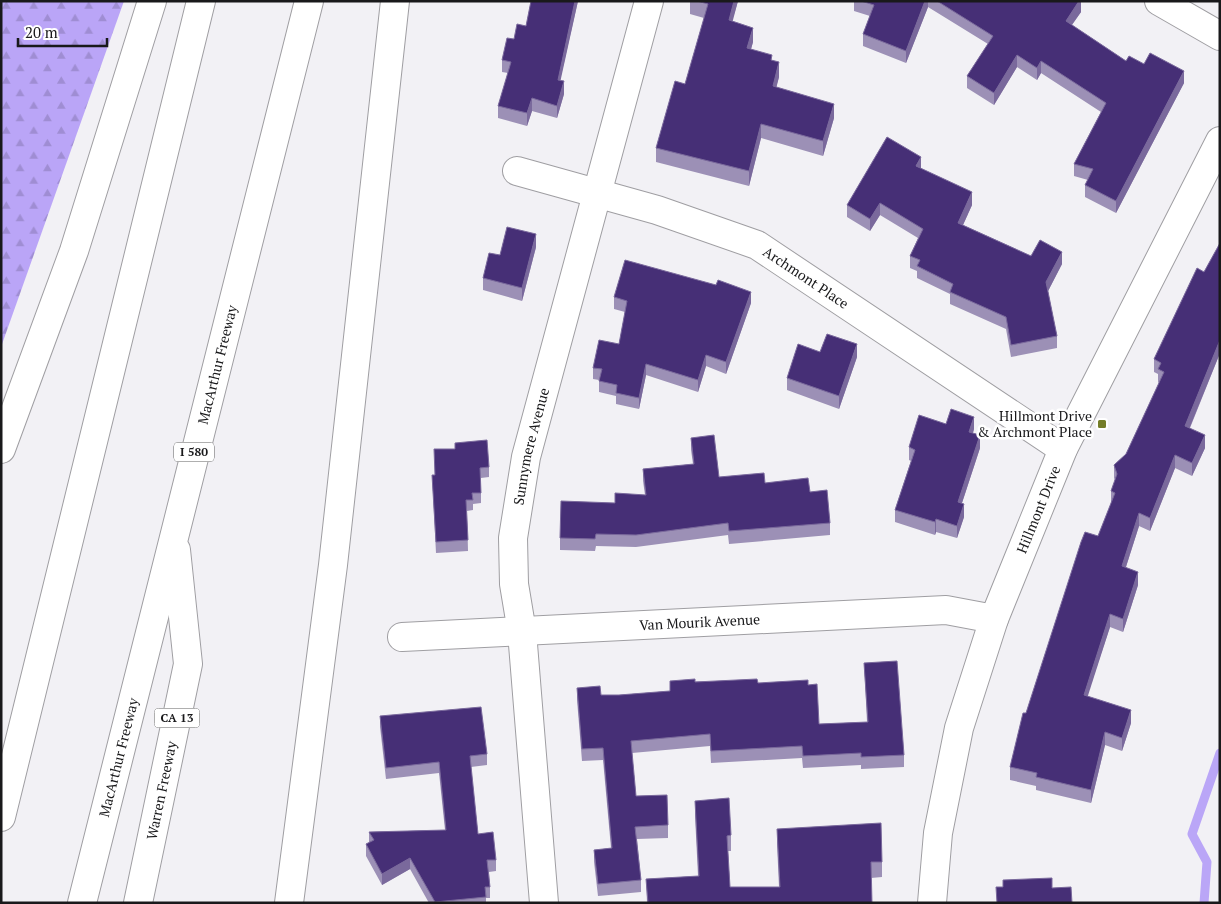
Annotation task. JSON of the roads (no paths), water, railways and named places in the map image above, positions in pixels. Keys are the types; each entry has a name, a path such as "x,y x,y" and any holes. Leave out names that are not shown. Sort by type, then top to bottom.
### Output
{"main road":[{"path":"1,449 74,251 152,1"},
{"path":"1,817 201,1"},
{"name":"MacArthur Freeway","path":"82,903 174,530 309,1"},
{"path":"288,903 333,565 395,1"},
{"name":"Sunnymere Avenue","path":"544,903 522,632 514,584 513,538 526,457 648,1"},
{"path":"1159,1 1220,36"},
{"name":"Hillmont Drive","path":"932,903 938,833 958,728 994,619 1063,449 1220,141"},
{"name":"Archmont Place","path":"517,171 657,210 757,245 1063,449"},
{"name":"Warren Freeway","path":"138,903 188,664 174,530"},
{"name":"Van Mourik Avenue","path":"402,637 946,610 994,619"},
{"path":"293,863 295,903"}],"waterway":[{"path":"1204,903 1207,862 1192,834 1220,753"}],"place":[{"name":"Hillmont Drive & Archmont Place","path":"1102,424"}]}
